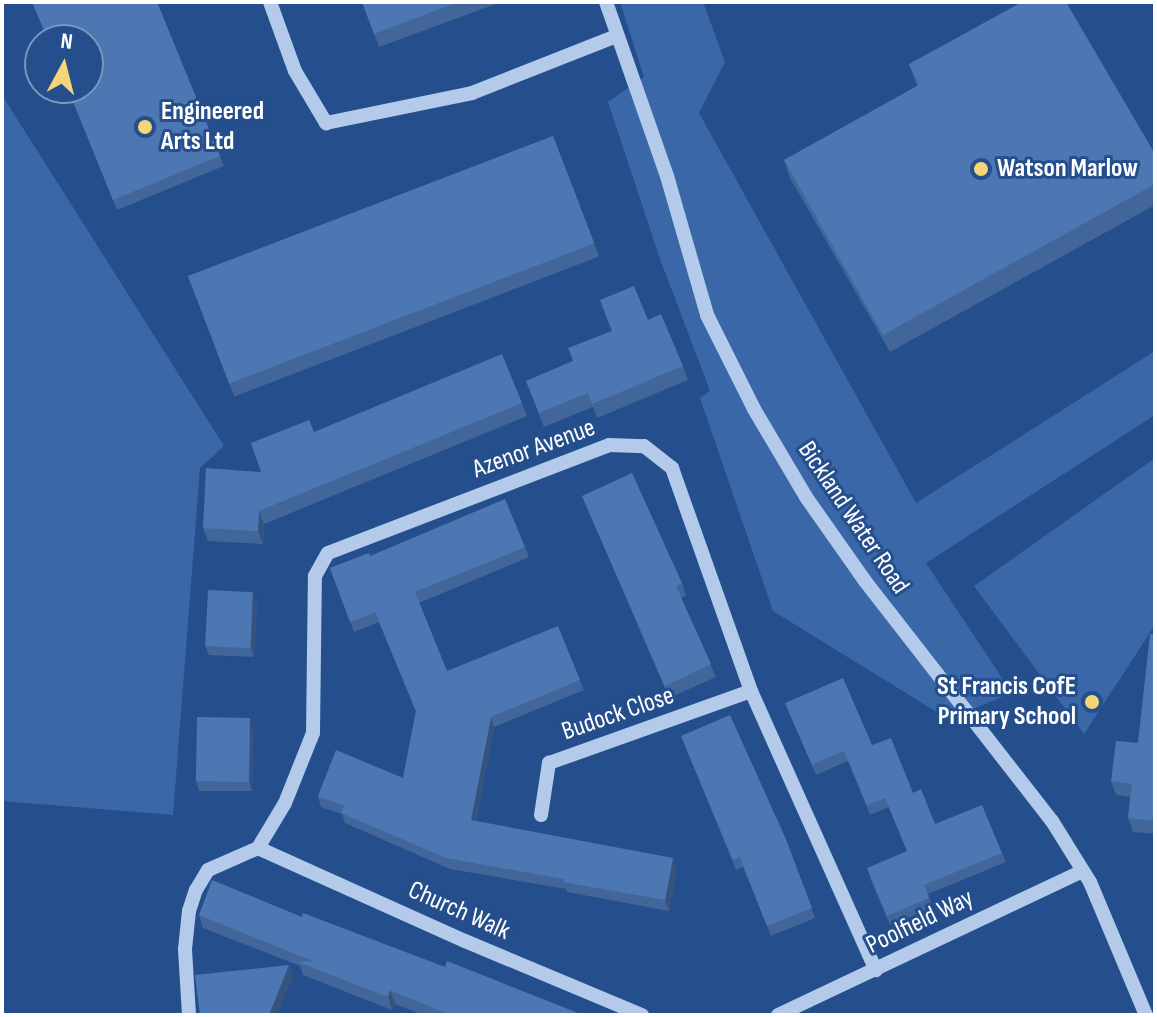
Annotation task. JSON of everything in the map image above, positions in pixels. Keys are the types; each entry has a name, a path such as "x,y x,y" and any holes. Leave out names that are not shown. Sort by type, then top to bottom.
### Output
{"street":[{"path":"270,2 295,71 326,123 472,93 617,36"},
{"name":"Bickland Water Road","path":"606,2 667,176 707,315 754,409 806,497 865,581 1052,821 1083,871 1146,1015"},
{"name":"Azenor Avenue","path":"258,848 285,803 313,733 315,576 328,553 609,445 644,446 672,468 751,691 876,970"},
{"name":"Budock Close","path":"541,815 549,763 751,691"},
{"path":"189,1015 185,949 189,911 196,890 208,870 258,848"},
{"name":"Church Walk","path":"258,848 465,941 642,1015"},
{"name":"Poolfield Way","path":"778,1015 1083,871"}],"shaded area":[{"path":"620,2 703,2 725,62 699,113 916,503 1155,351 1155,415 926,563 1012,693 948,719 773,611 700,398 710,391 660,259 608,102 644,77"},
{"path":"2,95 224,446 200,468 173,815 2,801"},
{"path":"1155,458 1155,625 1084,734 974,586"}],"building":[{"name":"Engineered Arts Ltd","path":"32,2 157,2 220,156 113,200 74,104 104,104 104,24 41,24"},
{"path":"362,2 458,2 374,34"},
{"name":"Watson Marlow","path":"1022,2 1066,2 1155,154 1155,184 883,335 784,160 919,85 909,64"},
{"path":"553,136 594,243 229,383 188,276"},
{"path":"634,286 648,320 661,314 683,366 592,404 588,393 539,413 526,381 573,361 568,348 612,331 600,300"},
{"path":"502,354 522,403 259,511 258,531 203,528 206,468 261,472 251,443 309,420 314,432"},
{"path":"632,473 682,583 676,586 711,664 665,686 582,496"},
{"path":"505,499 525,547 415,592 447,671 558,626 580,680 491,717 471,820 673,858 665,900 446,858 341,813 344,806 318,796 336,750 403,778 416,711 375,612 350,622 330,568 369,553 370,556"},
{"path":"208,590 253,592 250,648 205,646"},
{"path":"1150,634 1155,634 1155,821 1128,818 1132,784 1111,781 1116,741 1138,743"},
{"path":"843,678 872,745 891,738 913,793 921,789 935,824 982,805 1002,853 924,885 929,898 887,916 867,868 907,851 885,798 867,805 844,751 812,765 785,703"},
{"path":"730,715 785,837 812,908 767,926 740,857 733,860 681,736"},
{"path":"197,717 250,718 249,782 196,781"},
{"path":"212,880 302,917 303,913 445,967 447,961 583,1015 450,1015 390,990 388,997 298,962 313,961 199,915"},
{"path":"289,965 269,1015 200,1015 195,975"}],"place":[{"name":"Engineered Arts Ltd","path":"145,127"},
{"name":"Watson Marlow","path":"981,169"},
{"name":"St Francis CofE Primary School","path":"1092,702"}]}
